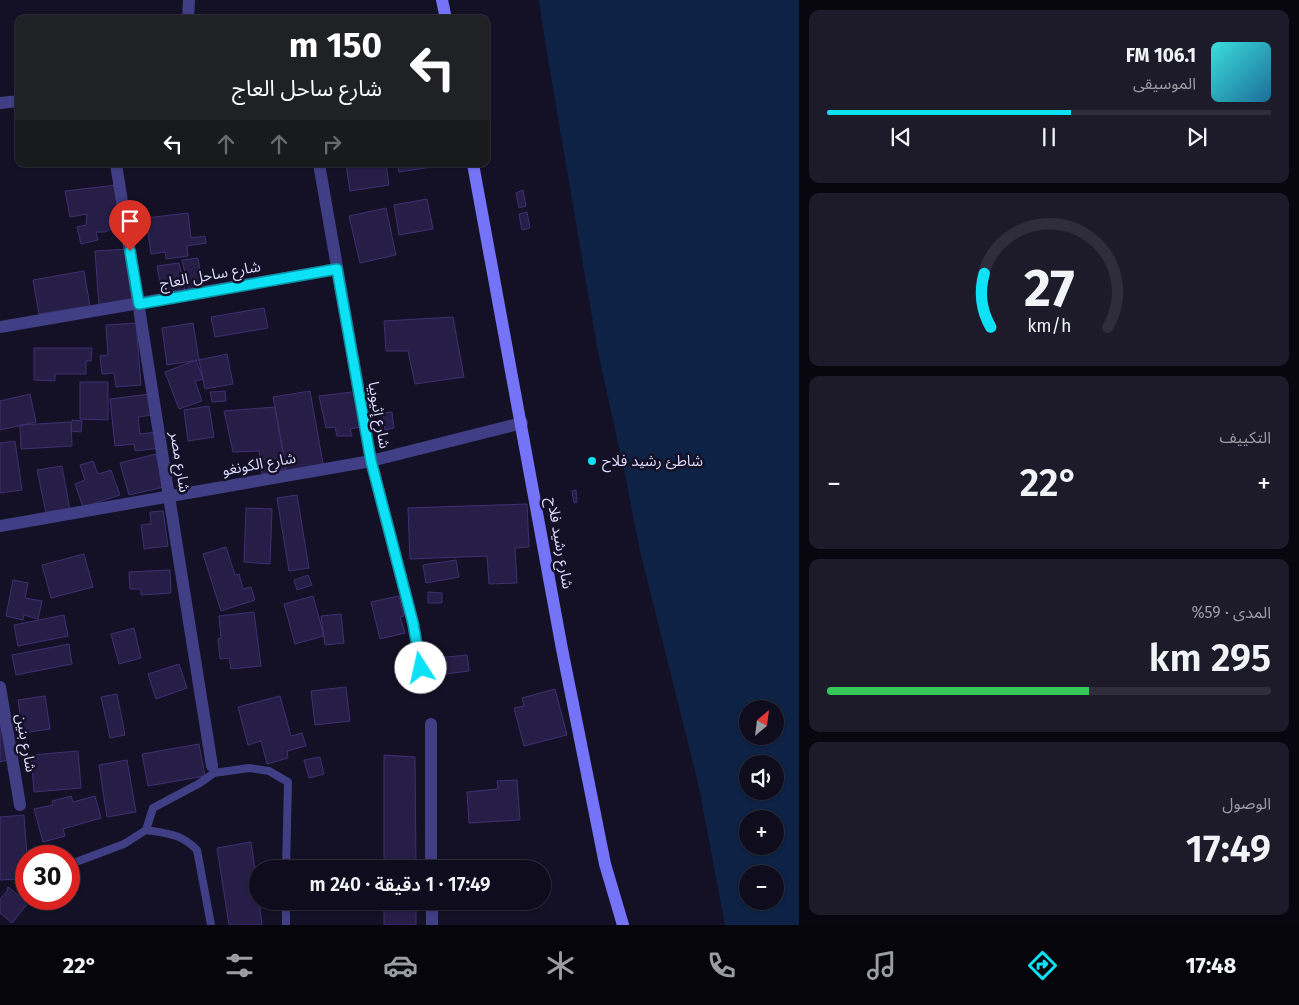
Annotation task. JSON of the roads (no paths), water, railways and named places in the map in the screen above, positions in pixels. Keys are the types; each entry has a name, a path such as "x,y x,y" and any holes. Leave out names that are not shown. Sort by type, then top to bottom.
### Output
{"street":[{"path":"188,15 189,0"},
{"path":"442,0 445,15"},
{"path":"0,103 15,101"},
{"name":"شارع مصر","path":"116,167 212,766"},
{"name":"شارع إثيوبيا","path":"320,167 371,461 413,623 421,668"},
{"name":"شارع رشيد فلاح","path":"474,167 562,649 605,864 623,925"},
{"name":"شارع ساحل العاج","path":"0,327 337,269"},
{"name":"شارع الكونغو","path":"0,526 371,461 522,423"},
{"name":"شارع بنين","path":"0,687 20,805"},
{"path":"431,724 431,860"},
{"path":"432,910 432,925"}],"lane":[{"path":"80,860 124,844 146,830 153,808 214,774 249,768 269,771 288,782 286,860"},
{"path":"146,830 177,835 188,841 197,850 211,925"},
{"path":"286,910 286,925"}],"water":[{"path":"539,0 799,0 799,925 725,925 699,787 639,547 598,352"}],"place":[{"name":"شاطئ رشيد فلاح","path":"592,461"}]}
